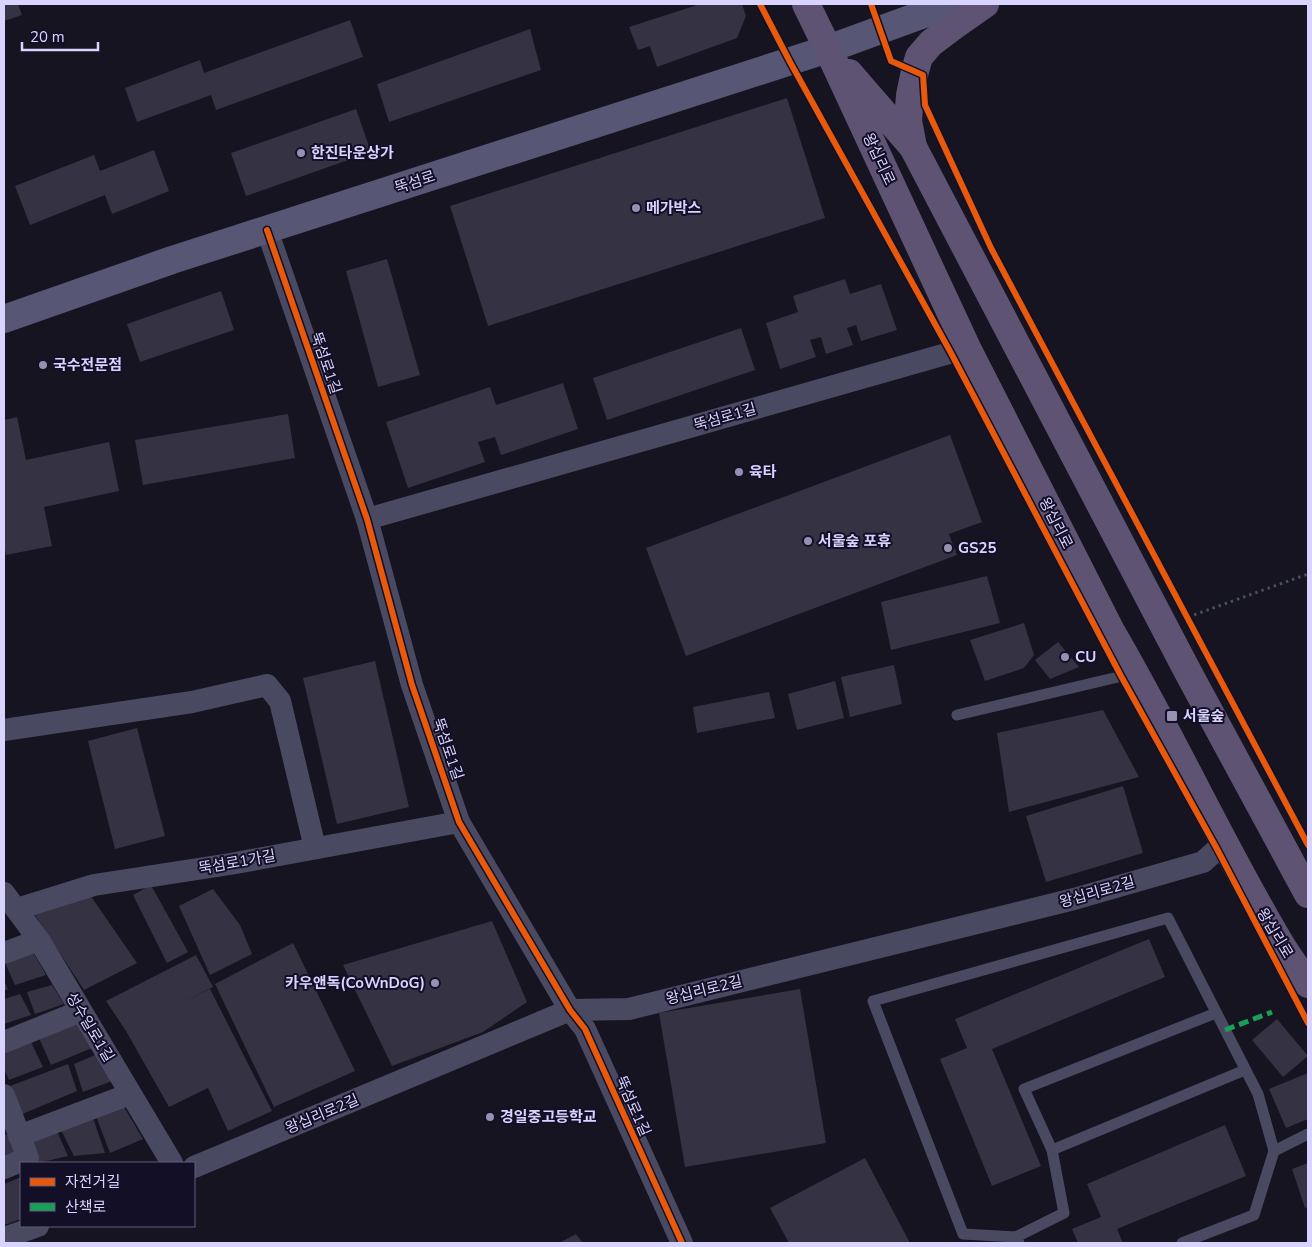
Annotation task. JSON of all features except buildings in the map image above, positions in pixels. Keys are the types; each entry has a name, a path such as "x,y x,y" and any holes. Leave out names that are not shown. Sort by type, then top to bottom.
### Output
{"main road":[{"name":"왕십리로","path":"808,4 967,348 1111,631 1136,673 1224,843 1280,945 1308,984"},
{"name":"뚝섬로","path":"828,49 903,4"},
{"name":"뚝섬로","path":"5,314 828,49 951,4"},
{"path":"913,147 908,121 914,71 919,58 931,44 954,25 985,4"},
{"name":"왕십리로","path":"828,49 913,147 1189,674 1308,894"}],"street":[{"name":"뚝섬로1길","path":"267,230 367,519 412,685 459,822 570,1010 585,1029 682,1243"},
{"name":"뚝섬로1길","path":"367,519 967,348"},
{"path":"4,730 192,702 267,685 280,702 315,848"},
{"name":"뚝섬로1가길","path":"10,901 94,884 230,864 459,822"},
{"name":"왕십리로2길","path":"195,1167 570,1010 630,1009 1074,899 1203,862 1224,843"},
{"name":"성수일로1길","path":"10,901 39,940 171,1162"},
{"path":"4,953 39,940"},
{"path":"4,1042 81,1011"},
{"path":"19,1136 130,1094"},
{"path":"4,1095 28,1158 4,1168"},
{"path":"4,1238 35,1227"}],"lane":[{"path":"957,714 1136,673"},
{"path":"1182,1243 1254,1215 1274,1151 1258,1094 1168,918 872,1001 963,1234 1018,1240 1064,1214 1052,1150 1024,1089 1216,1013"},
{"path":"1052,1150 1245,1070"},
{"path":"1274,1151 1308,1134"}],"path":[{"path":"1186,617 1308,574"},
{"path":"1182,608 1191,626"}],"marked path":[{"path":"1225,1030 1272,1012"}],"cycle path":[{"path":"760,4 790,62 951,353 1121,676 1217,849 1308,1023"},
{"path":"871,4 891,61 923,75 925,105 991,248 1308,845"},
{"path":"267,230 367,519 412,685 459,822 570,1010 585,1029 682,1243"}],"place":[{"name":"한진타운상가","path":"301,153"},
{"name":"메가박스","path":"636,208"},
{"name":"국수전문점","path":"43,365"},
{"name":"육타","path":"739,472"},
{"name":"서울숲 포휴","path":"808,541"},
{"name":"GS25","path":"948,548"},
{"name":"CU","path":"1065,657"},
{"name":"서울숲","path":"1172,716"},
{"name":"카우앤독(CoWnDoG)","path":"435,983"},
{"name":"경일중고등학교","path":"490,1117"}]}
